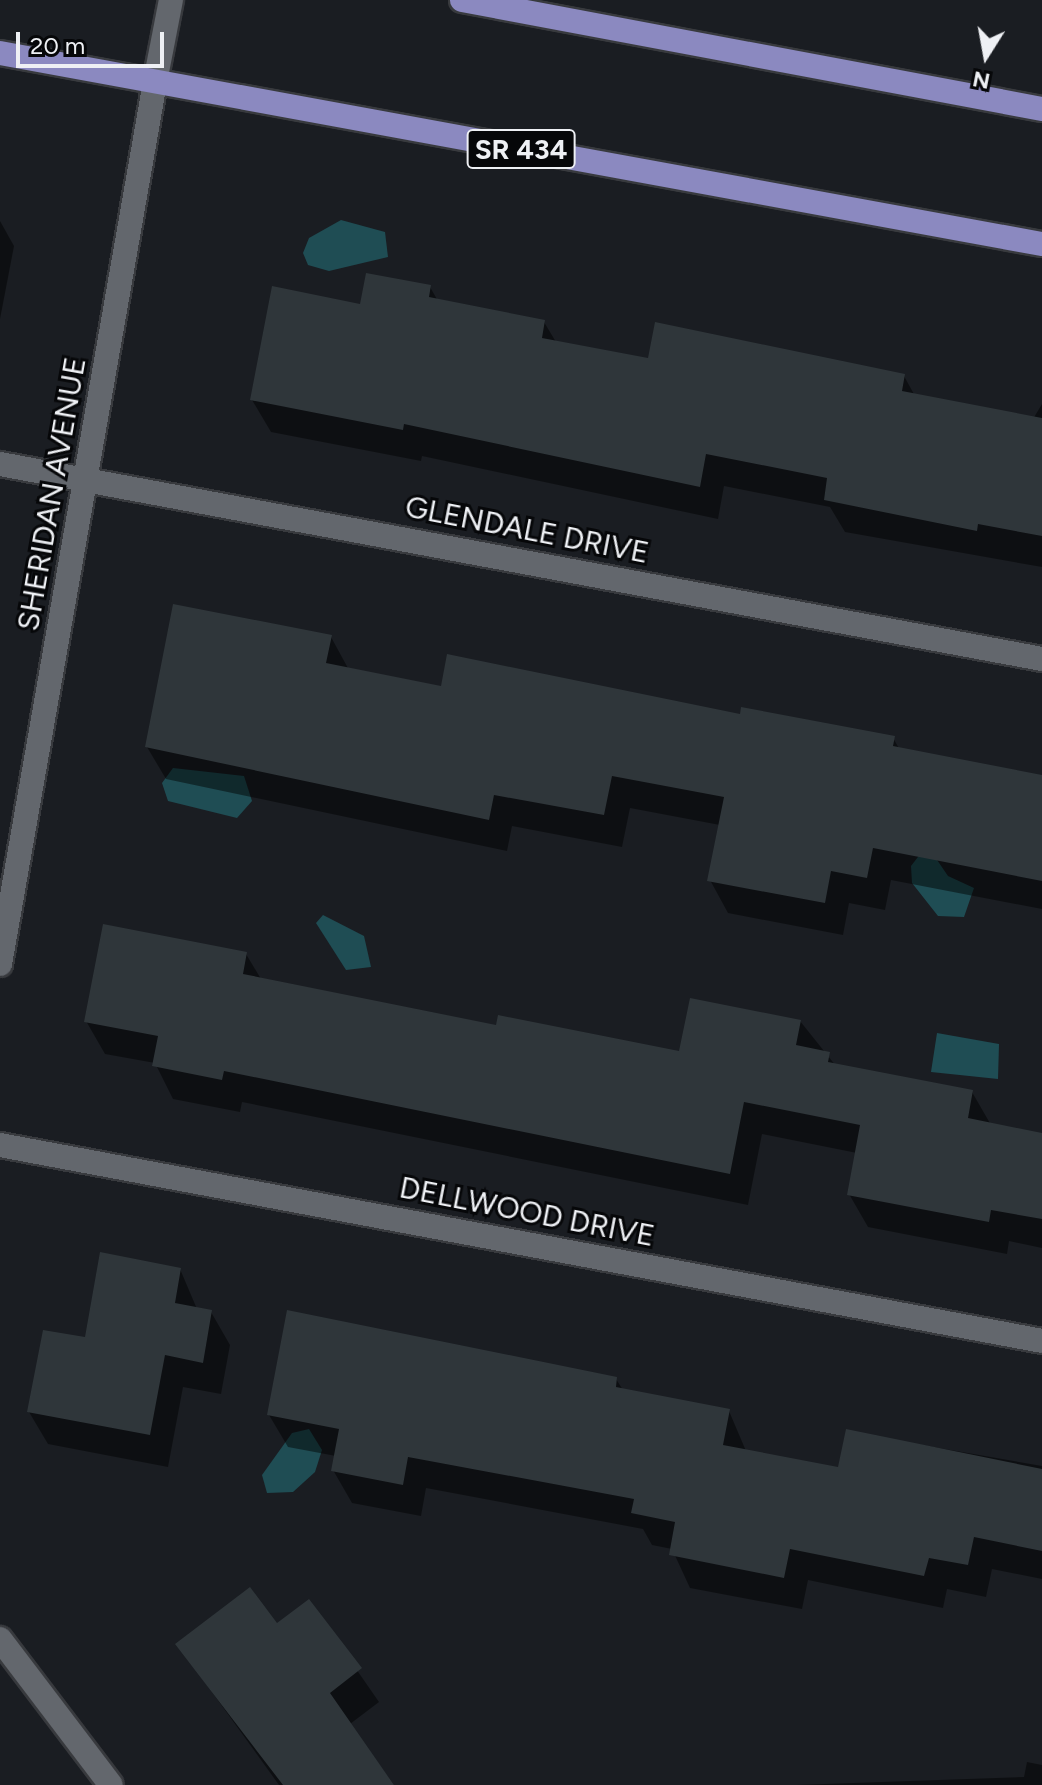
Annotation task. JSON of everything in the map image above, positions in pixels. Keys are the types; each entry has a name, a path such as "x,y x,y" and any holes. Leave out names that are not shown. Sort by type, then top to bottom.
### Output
{"main road":[{"path":"462,0 1042,109"},
{"name":"SR 434","path":"0,53 1042,244"}],"street":[{"name":"SHERIDAN AVENUE","path":"0,964 171,0"},
{"name":"GLENDALE DRIVE","path":"0,464 1042,659"},
{"name":"DELLWOOD DRIVE","path":"0,1145 1042,1341"},
{"path":"0,1639 111,1785"}],"water":[{"path":"341,220 385,232 388,257 329,271 308,265 303,253 309,238"},
{"path":"173,768 244,776 252,801 237,818 168,801 162,783"},
{"path":"921,853 933,854 948,876 974,888 964,917 938,916 912,883 911,866"},
{"path":"323,915 364,936 371,967 346,970 316,923"},
{"path":"937,1033 999,1044 998,1079 931,1072"},
{"path":"309,1429 322,1450 315,1472 293,1492 267,1493 262,1475 292,1433"}],"building":[{"path":"366,273 431,285 429,297 545,320 542,338 648,358 655,322 905,374 902,391 1042,418 1042,536 978,524 977,531 824,500 827,478 706,454 700,487 404,424 403,430 250,400 272,286 360,304"},
{"path":"173,604 332,635 326,663 441,686 447,654 740,714 741,707 895,736 893,746 1042,775 1042,881 873,848 867,878 831,871 825,903 707,881 724,797 612,776 604,815 494,795 489,820 145,747"},
{"path":"103,924 247,952 243,974 496,1025 498,1015 679,1051 690,998 801,1020 796,1045 830,1052 828,1062 973,1090 968,1118 1042,1133 1042,1219 991,1210 989,1222 847,1195 860,1125 744,1102 730,1174 224,1071 222,1080 152,1066 158,1036 84,1022"},
{"path":"100,1252 181,1268 175,1303 212,1310 203,1363 165,1355 150,1435 27,1412 43,1330 85,1337"},
{"path":"287,1310 617,1377 616,1387 730,1409 723,1445 838,1467 846,1429 1042,1469 1042,1551 974,1537 968,1565 929,1558 924,1576 790,1549 784,1578 669,1555 675,1522 631,1513 634,1499 408,1457 403,1485 331,1471 339,1429 267,1415"},
{"path":"250,1587 277,1623 309,1599 362,1668 330,1693 394,1785 283,1785 175,1644"}]}
